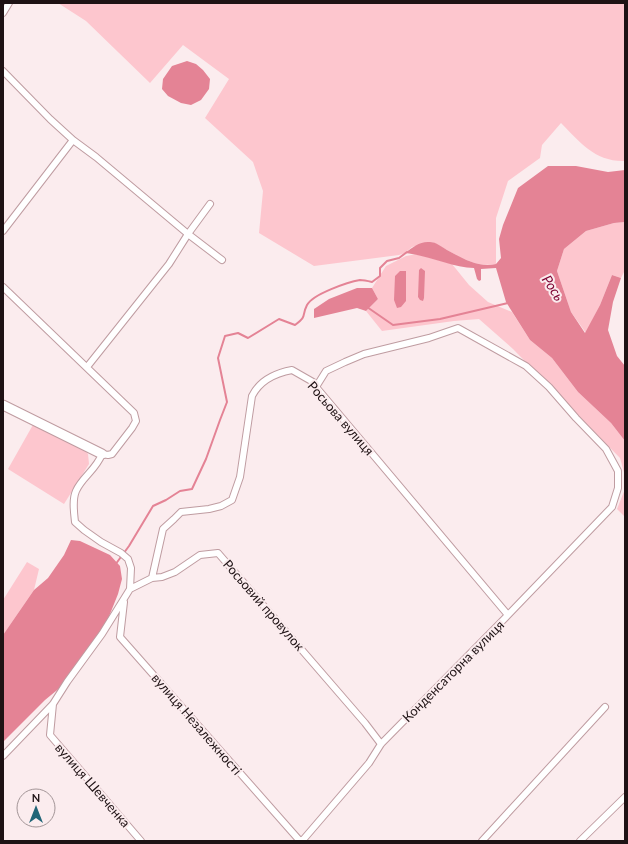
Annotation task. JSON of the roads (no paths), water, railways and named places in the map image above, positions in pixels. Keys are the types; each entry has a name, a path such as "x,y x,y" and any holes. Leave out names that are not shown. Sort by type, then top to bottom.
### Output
{"street":[{"path":"3,13 10,3"},
{"path":"3,71 73,140 222,260"},
{"path":"3,231 73,140"},
{"path":"87,367 169,264 188,234 210,204"},
{"path":"3,287 134,413 136,421 117,449 112,454 108,455 102,454 3,405"},
{"name":"Конденсаторна вулиця","path":"301,841 369,763 381,744 612,507 618,488 618,471 606,448 576,418 549,387 526,366 458,328 429,338 364,354 351,359 326,371 316,387"},
{"name":"Росьова вулиця","path":"152,578 163,529 166,526 182,512 209,509 221,506 232,500 240,477 252,396 256,389 270,377 292,370 313,382 508,615"},
{"path":"3,756 53,704 67,682 90,652 130,589 130,568 124,555 89,534 75,522 74,499 76,490 99,462 102,454"},
{"name":"Росьовий провулок","path":"130,589 152,578 162,577 175,572 200,555 218,553 360,717 381,744"},
{"name":"вулиця Незалежності","path":"125,599 120,637 301,841"},
{"name":"вулиця Шевченка","path":"53,704 50,735 141,841"},
{"path":"482,841 605,707"},
{"path":"580,841 625,797"}],"water":[{"path":"187,61 196,64 210,79 209,89 201,100 191,105 181,103 168,96 162,89 163,79 172,66"},
{"name":"Рось","path":"548,166 576,166 608,172 625,170 625,222 614,223 586,231 564,249 557,271 571,312 585,333 600,305 612,275 621,278 613,302 608,330 617,356 625,366 625,441 611,423 578,392 552,358 530,340 506,302 496,268 481,269 481,280 479,281 474,268 458,266 423,256 405,253 420,243 432,242 470,262 483,265 496,264 501,258 499,239 503,225 518,188"},
{"path":"421,268 425,271 423,301 418,297 419,270"},
{"path":"400,271 406,271 406,301 401,307 397,308 394,300 395,276"},
{"path":"357,288 372,288 378,299 366,311 357,308 314,318 314,309 329,299"},
{"path":"71,540 80,541 110,555 120,566 122,579 118,594 102,634 67,682 45,700 3,742 3,635 34,590 48,578 64,555"}],"waterway":[{"path":"115,565 129,546 153,506 180,491 192,489 206,459 227,402 218,358 225,336 238,333 248,338 279,319 295,325 303,317 307,305 316,297 331,289 355,281 362,280 372,282 380,276 380,268 387,261 399,258 407,252"},
{"path":"367,307 393,325 440,319 508,303"}]}
